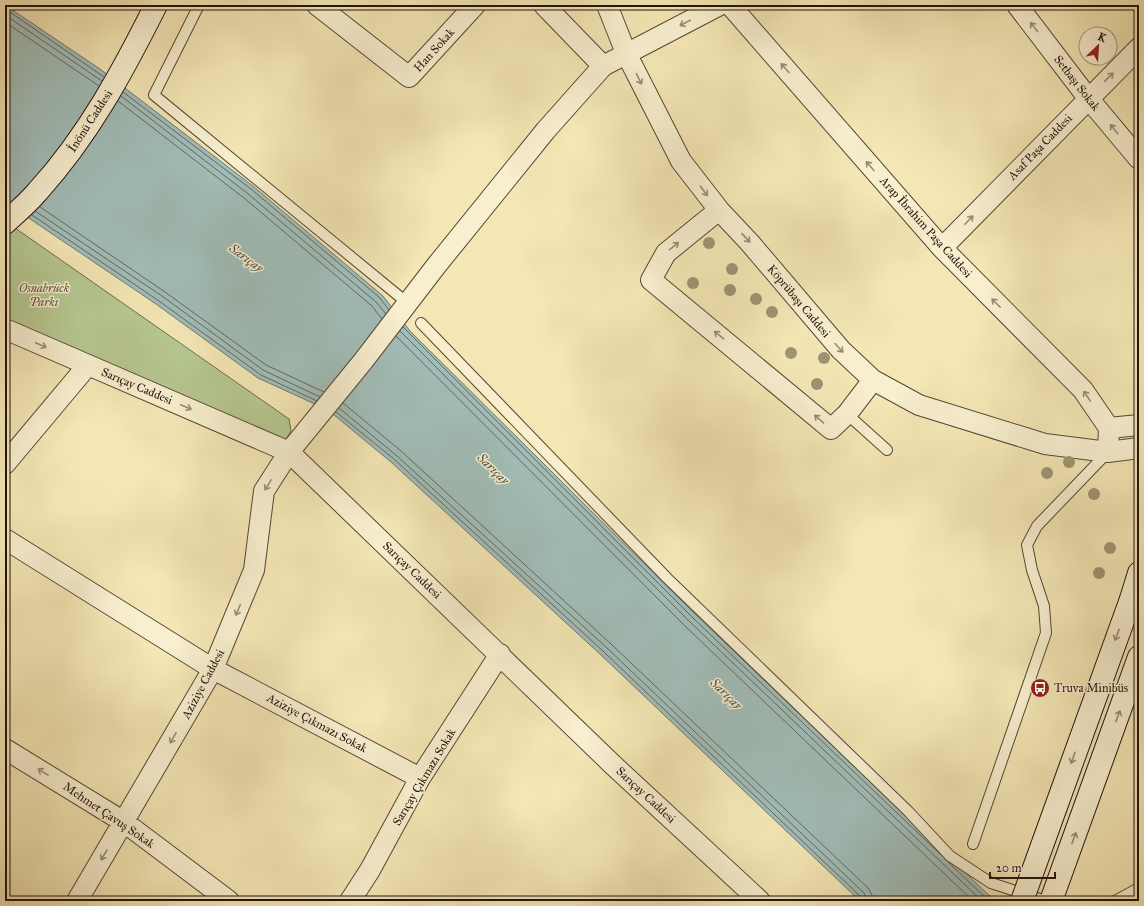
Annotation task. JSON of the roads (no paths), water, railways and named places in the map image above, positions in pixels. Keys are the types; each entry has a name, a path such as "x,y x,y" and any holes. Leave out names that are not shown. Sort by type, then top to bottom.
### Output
{"main road":[{"name":"İnönü Caddesi","path":"5,223 38,192 63,161 95,116 130,58 156,5"},
{"path":"1022,901 1131,599 1139,573"},
{"path":"1051,901 1139,657"}],"street":[{"name":"Han Sokak","path":"317,5 409,77 475,5"},
{"path":"544,5 603,66"},
{"name":"Köprübaşı Caddesi","path":"607,5 626,53 681,161 719,210 750,243 841,350 873,380 919,405 1045,444 1108,452 1139,448"},
{"name":"Aziziye Caddesi","path":"77,901 213,669 254,570 264,491 289,452 546,130 603,66 720,5"},
{"name":"Arap İbrahim Paşa Caddesi","path":"730,5 942,248 1083,390 1109,428"},
{"name":"Setbaşı Sokak","path":"1017,5 1088,98 1139,159"},
{"name":"Asaf Paşa Caddesi","path":"942,248 1088,98 1139,48"},
{"path":"719,210 666,253 651,280 831,429 847,414 873,380"},
{"name":"Sarıçay Caddesi","path":"5,329 289,452 500,654 612,764 760,901"},
{"path":"5,464 88,365"},
{"path":"1108,452 1109,428 1139,424"},
{"name":"Aziziye Çıkmazı Sokak","path":"5,539 213,669 420,778"},
{"name":"Sarıçay Çıkmazı Sokak","path":"350,901 370,870 420,778 500,654"},
{"name":"Mehmet Çavuş Sokak","path":"5,749 124,822 229,901"}],"lane":[{"path":"199,5 154,95 405,301"},
{"path":"421,323 667,578 908,811 950,856 991,883 1046,901"},
{"path":"847,414 887,450"},
{"path":"973,844 1046,633 1044,606 1032,570 1027,545 1037,526 1108,452"},
{"path":"1115,901 1139,888"}],"water":[{"name":"Sarıçay","path":"5,5 100,69 253,186 383,296 410,331 696,615 995,901 860,901 601,655 391,462 328,410 258,378 156,304 5,202"}],"place":[{"name":"Truva Minibüs","path":"1040,688"}],"park label":[{"name":"Osnabrück Parkı","path":"44,295"}]}
